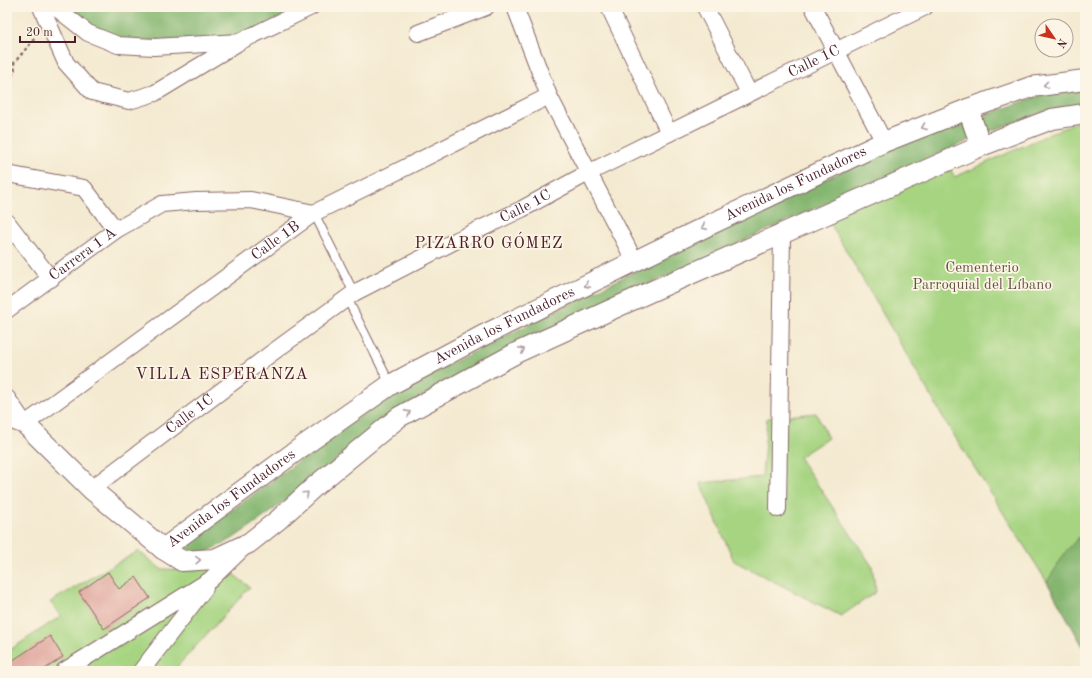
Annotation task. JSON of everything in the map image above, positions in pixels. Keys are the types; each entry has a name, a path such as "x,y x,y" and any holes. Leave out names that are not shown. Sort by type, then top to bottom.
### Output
{"street":[{"path":"41,7 66,63 92,92 129,101 155,93 239,42 311,7"},
{"path":"55,7 88,33 118,45 154,48 239,42"},
{"path":"418,33 486,7"},
{"path":"515,7 549,96 635,262"},
{"path":"609,7 669,133"},
{"path":"705,7 749,93"},
{"path":"813,7 884,142"},
{"name":"Calle 1C","path":"91,489 350,295 457,240 522,209 588,173 923,7"},
{"name":"Avenida los Fundadores","path":"1085,80 1032,87 968,109 884,142 715,222 482,336 390,385 303,446 163,549 182,561 215,559 249,543 399,417 518,352 652,291 981,146 1052,120 1085,114"},
{"name":"Calle 1B","path":"16,420 314,213 549,96"},
{"path":"968,109 981,146"},
{"path":"7,174 84,188 116,230"},
{"name":"Carrera 1 A","path":"7,310 116,230 162,204 196,201 251,200 314,213"},
{"path":"7,222 51,279"},
{"path":"778,509 782,235"},
{"path":"7,398 16,420 91,489 163,549"},
{"path":"141,671 210,580 249,543"},
{"path":"64,671 210,580"}],"lane":[{"path":"314,213 390,385"}],"path":[{"path":"7,79 15,72 14,63 48,23"}],"green space":[{"path":"60,7 303,7 238,39 120,41 89,29"},
{"path":"1085,88 1085,105 1049,110 988,132 981,117 1044,94"},
{"name":"Cementerio Parroquial del Líbano","path":"1083,119 1085,123 1085,650 1047,582 950,429 827,218 948,166 955,177"},
{"path":"964,121 970,140 822,205 634,291 403,406 267,515 232,539 207,552 195,553 183,546 392,393 753,212 931,131"},
{"path":"816,413 828,438 799,457 872,566 876,592 841,616 734,561 700,483 762,477 767,418"},
{"path":"1085,531 1085,650 1047,582 1067,550"},
{"path":"138,551 161,569 189,570 214,565 229,571 250,587 173,671 7,671 7,652 61,616 50,602"}],"building":[{"path":"108,572 119,589 136,577 150,598 104,629 79,592"},
{"path":"50,636 63,657 42,671 7,671 7,664"}],"district":[{"name":"PIZARRO GÓMEZ","path":"489,244"},
{"name":"VILLA ESPERANZA","path":"222,375"}]}
